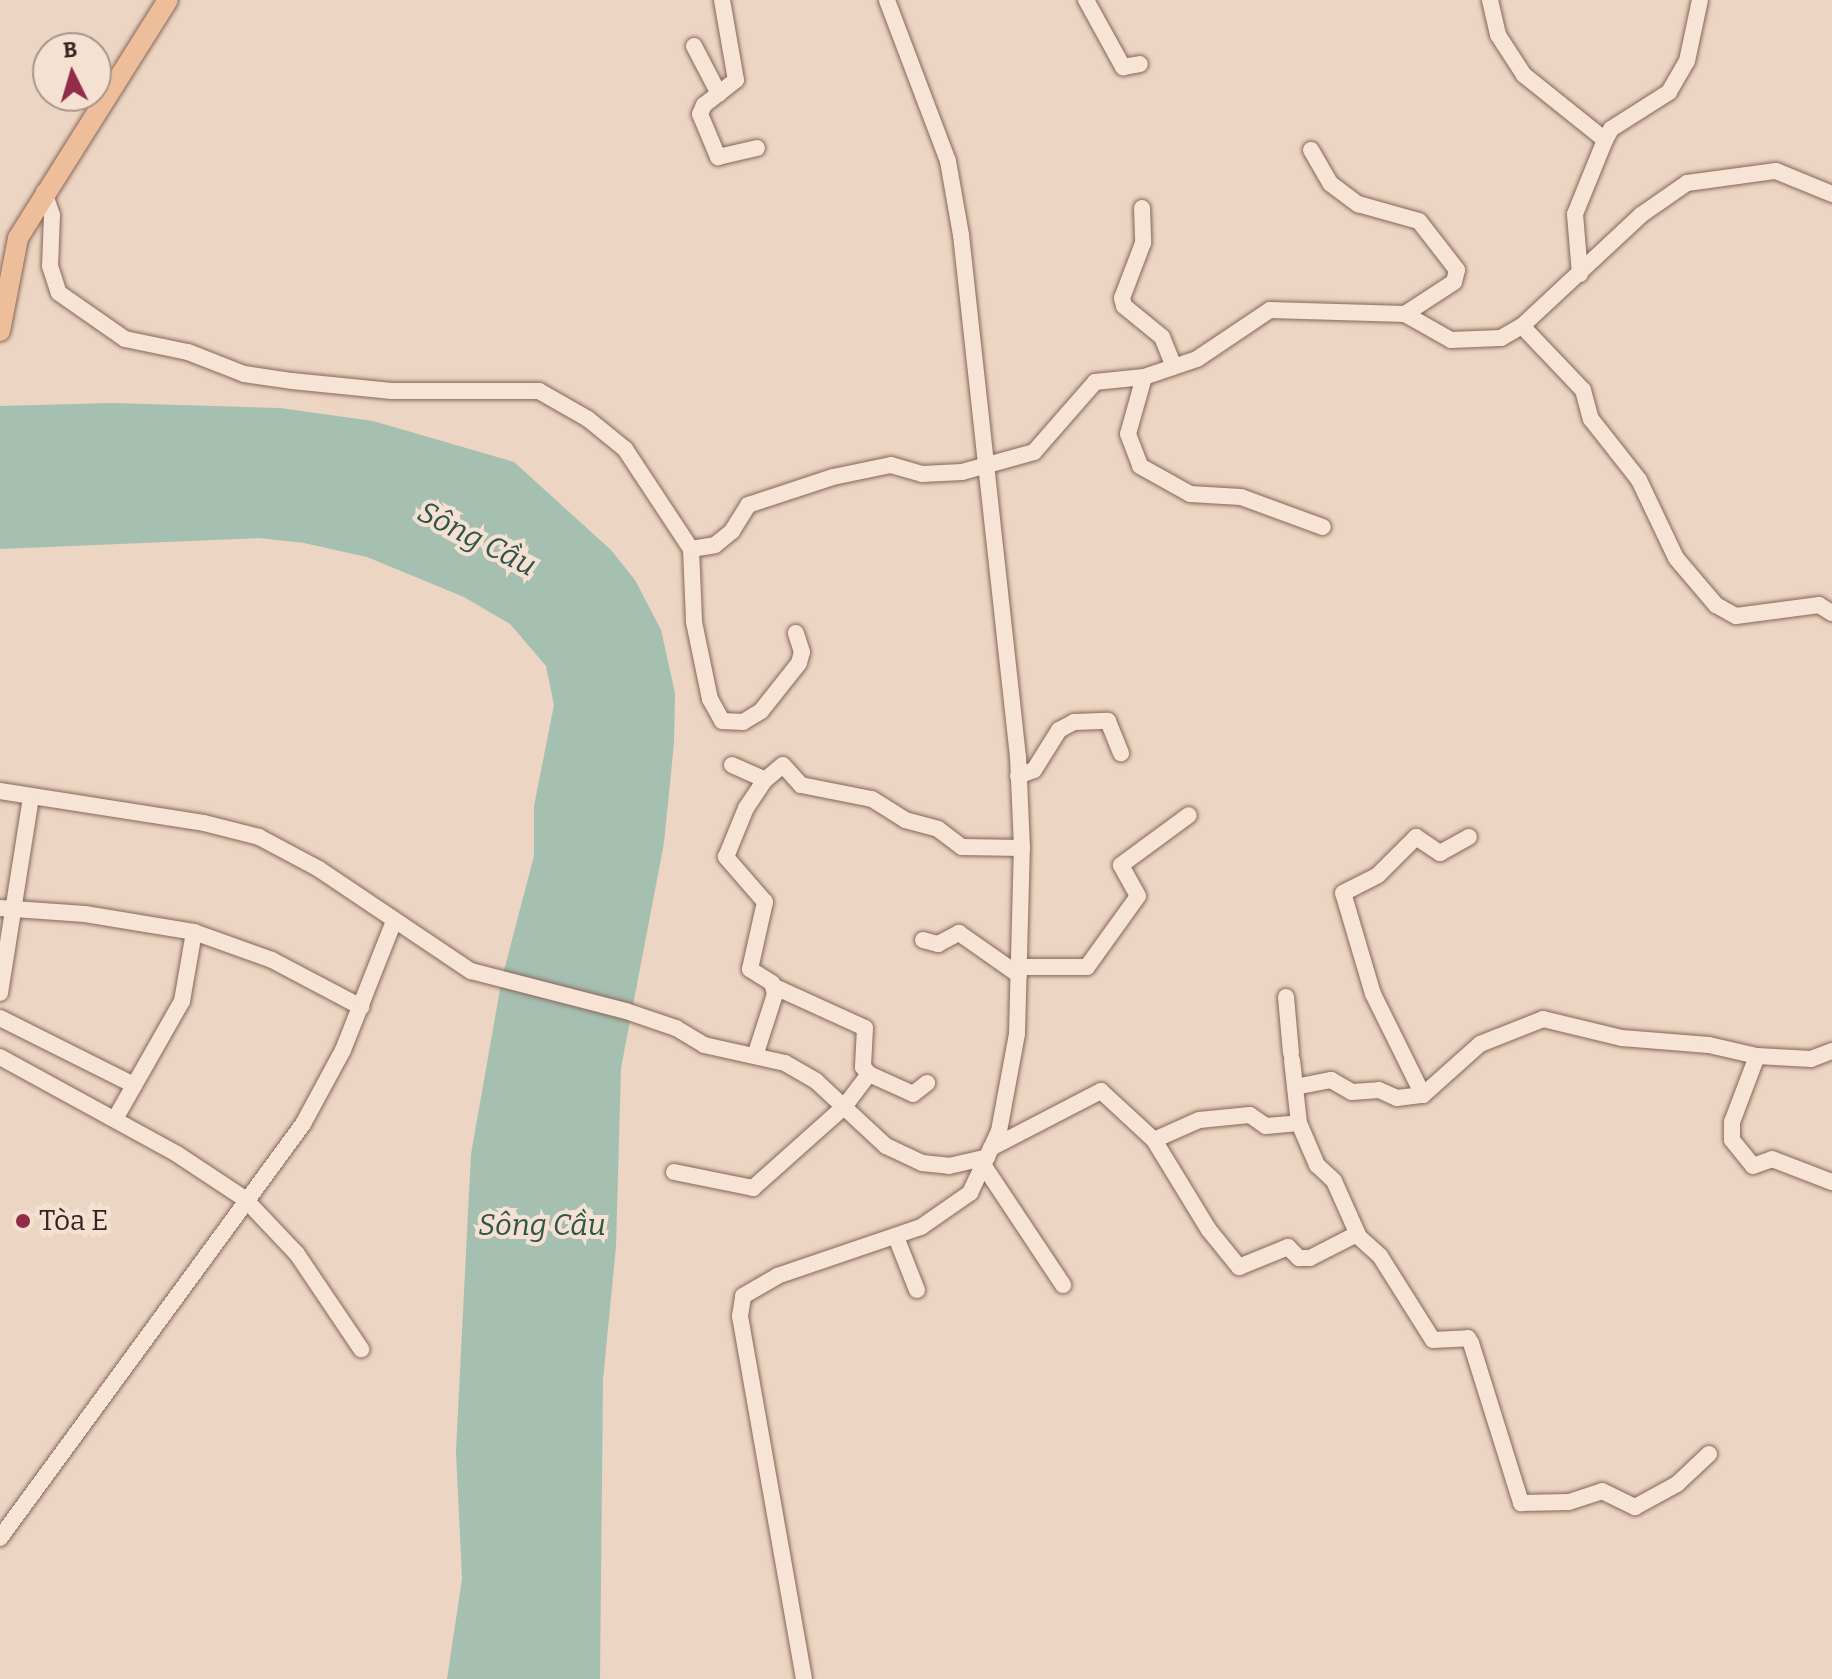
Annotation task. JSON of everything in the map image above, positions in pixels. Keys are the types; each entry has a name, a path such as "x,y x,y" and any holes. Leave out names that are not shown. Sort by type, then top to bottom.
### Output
{"main road":[{"path":"0,331 18,238 44,192 168,0"}],"street":[{"path":"722,0 737,73 700,114 716,155 757,148"},
{"path":"804,1679 740,1316 743,1296 777,1276 896,1237 952,1210 980,1181 1007,1100 1019,971 1022,848 1018,776 961,235 948,161 887,0"},
{"path":"1086,0 1123,67 1140,64"},
{"path":"1490,0 1498,35 1524,75 1556,106 1605,140"},
{"path":"1580,274 1575,214 1605,140 1611,129 1669,92 1687,61 1700,0"},
{"path":"694,46 719,94"},
{"path":"1311,150 1331,184 1349,199 1419,221 1457,270 1454,282 1405,314"},
{"path":"691,549 715,545 732,531 748,505 824,479 891,465 929,475 987,465 1045,445 1095,382 1144,377 1174,367 1215,349 1270,310 1405,314 1458,341 1501,338 1522,326 1641,215 1702,178 1785,172 1832,194"},
{"path":"44,192 52,215 50,266 59,293 125,339 188,352 244,374 292,381 392,391 444,388 553,396 625,449 691,549 694,622 710,699 722,721 743,722 761,711 799,663 802,652 796,633"},
{"path":"1142,208 1143,243 1122,298 1124,306 1162,337 1174,367"},
{"path":"1522,326 1583,390 1591,419 1639,480 1676,558 1716,605 1736,616 1819,605 1832,613"},
{"path":"1144,377 1128,434 1140,466 1190,494 1241,497 1323,527"},
{"path":"1018,776 1034,770 1059,730 1074,722 1108,721 1121,754"},
{"path":"732,765 765,780"},
{"path":"927,1083 913,1094 869,1074 863,1067 865,1028 775,987 750,969 763,896 726,857 746,808 765,780 783,765 801,785 872,799 905,820 938,829 962,847 1022,848"},
{"path":"0,791 204,823 285,847 471,971 626,1011 676,1028 704,1045 755,1056 803,1072 886,1146 922,1163 949,1166 988,1157 1101,1091 1154,1140 1209,1230 1239,1267 1288,1247 1299,1258 1310,1258 1357,1234"},
{"path":"0,993 7,908 31,797"},
{"path":"923,940 938,944 959,933 1019,971 1087,967 1138,896 1121,865 1189,815"},
{"path":"1423,1095 1373,994 1343,893 1378,875 1416,837 1440,853 1469,837"},
{"path":"7,908 194,932 272,960 361,1007"},
{"path":"0,1538 245,1199 308,1117 361,1007 394,921"},
{"path":"115,1119 182,1001 194,932"},
{"path":"755,1056 775,987"},
{"path":"1286,997 1299,1123 1317,1165 1334,1181 1357,1234 1380,1256 1433,1340 1468,1338 1521,1503 1569,1502 1606,1491 1625,1507 1635,1507 1677,1484 1709,1454"},
{"path":"0,1018 134,1085"},
{"path":"1295,1087 1331,1080 1352,1092 1379,1090 1397,1098 1423,1095 1480,1044 1543,1019 1622,1038 1709,1045 1757,1056 1811,1059 1832,1051"},
{"path":"1757,1056 1732,1122 1732,1140 1753,1166 1772,1159 1832,1182"},
{"path":"0,1057 115,1119 245,1199 297,1254 361,1349"},
{"path":"674,1172 753,1188 844,1107 869,1074"},
{"path":"1154,1140 1199,1120 1250,1115 1266,1126 1299,1123"},
{"path":"988,1157 1063,1285"},
{"path":"896,1237 917,1290"}],"water":[{"name":"Sông Cầu","path":"112,403 280,408 373,421 514,462 611,550 635,580 661,630 675,693 674,743 664,843 621,1068 616,1246 603,1380 600,1679 447,1679 462,1579 456,1451 471,1154 502,978 534,856 534,806 554,705 546,666 510,624 464,597 367,557 304,543 259,538 0,549 0,406"}],"place":[{"name":"Tòa E","path":"23,1221"}]}
